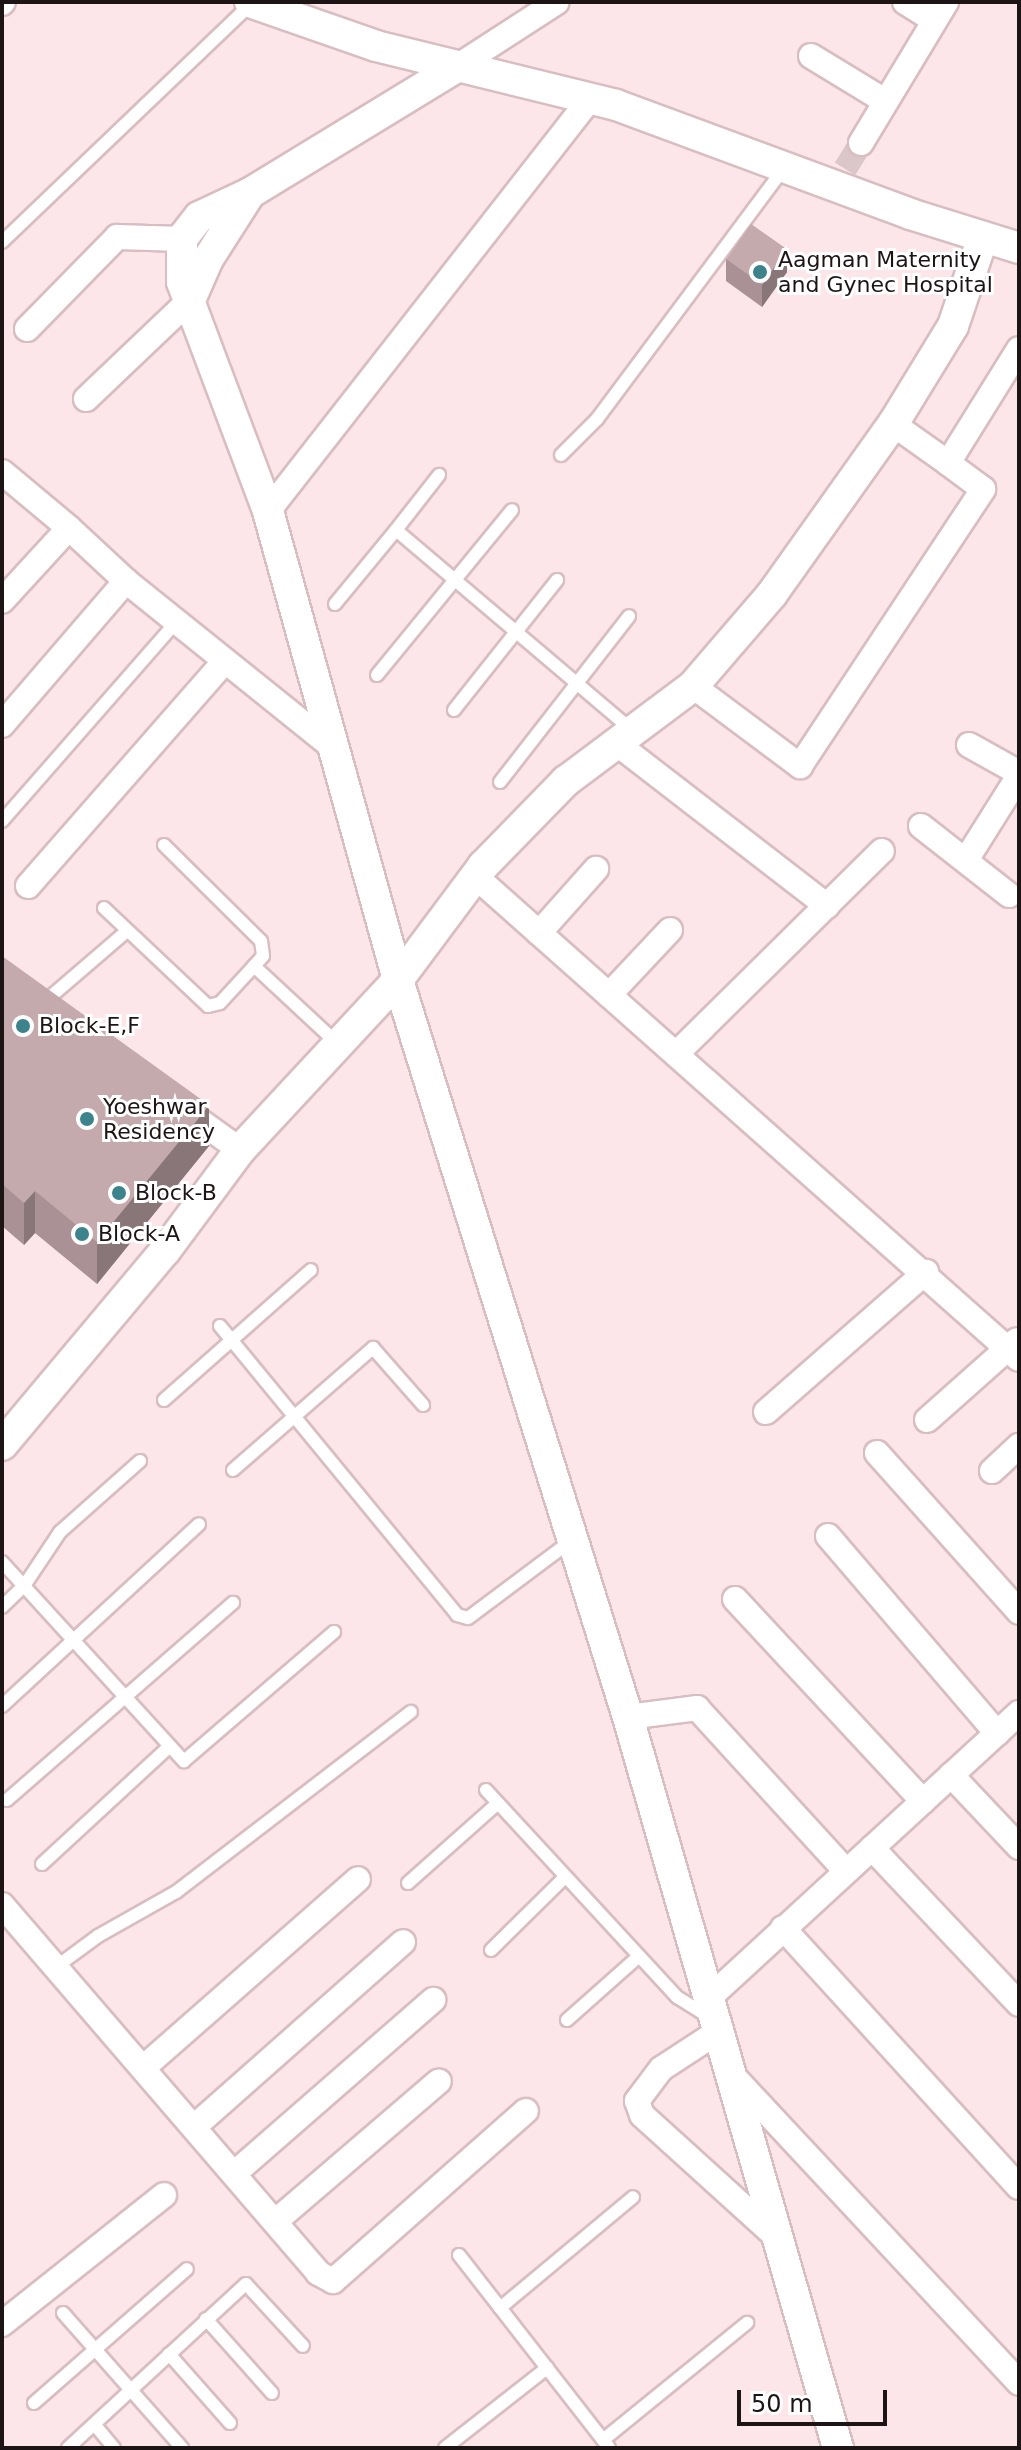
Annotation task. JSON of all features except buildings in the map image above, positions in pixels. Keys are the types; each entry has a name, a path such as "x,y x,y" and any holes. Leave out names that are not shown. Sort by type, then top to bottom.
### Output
{"street":[{"path":"251,2 297,8 376,46 590,99 784,168 839,178 983,237 1019,248"},
{"path":"557,2 250,193 199,217 182,239 182,282 268,511 398,980 628,1717 734,2077 838,2448"},
{"path":"861,143 940,11 905,2"},
{"path":"811,56 885,101"},
{"path":"268,511 590,99"},
{"path":"86,399 190,300 208,259 250,193"},
{"path":"27,329 117,237 182,239"},
{"path":"2,1445 165,1251 240,1150 398,980 475,876 566,781 693,686 772,594 893,424 953,326 983,237"},
{"path":"948,463 1019,349"},
{"path":"693,686 800,766 983,489 893,424"},
{"path":"2,473 69,528 126,581 336,750"},
{"path":"2,601 69,528"},
{"path":"2,725 126,581"},
{"path":"28,886 225,661"},
{"path":"623,736 827,906"},
{"path":"966,860 1019,774 969,745"},
{"path":"921,826 1016,892"},
{"path":"676,1054 882,851"},
{"path":"539,933 596,869"},
{"path":"475,876 1015,1349 927,1420"},
{"path":"609,995 670,930"},
{"path":"14,990 64,1025"},
{"path":"164,1096 240,1150"},
{"path":"766,1412 926,1272"},
{"path":"992,1471 1019,1446"},
{"path":"877,1453 1019,1612"},
{"path":"828,1536 997,1733"},
{"path":"735,1599 923,1801"},
{"path":"628,1717 697,1708 846,1871"},
{"path":"780,2240 642,2115 637,2101 661,2069 715,2017 783,1928 1019,1713"},
{"path":"951,1775 1019,1847"},
{"path":"872,1848 1019,2004"},
{"path":"143,2068 358,1879"},
{"path":"2,1905 236,2172 318,2273 333,2281 526,2111"},
{"path":"783,1928 1019,2187"},
{"path":"194,2127 403,1942"},
{"path":"236,2172 433,2000"},
{"path":"734,2077 1019,2383"},
{"path":"277,2220 439,2081"},
{"path":"2,2324 164,2195"}],"lane":[{"path":"2,242 251,2"},
{"path":"561,455 597,419 784,168"},
{"path":"335,604 439,475"},
{"path":"377,675 512,510"},
{"path":"396,530 578,685 623,736"},
{"path":"454,710 557,580"},
{"path":"500,782 629,616"},
{"path":"2,821 176,622"},
{"path":"104,908 208,1006 220,1003 263,956 261,941 164,845"},
{"path":"38,1008 127,931"},
{"path":"254,966 337,1043"},
{"path":"164,1400 311,1270"},
{"path":"220,1326 457,1615 468,1618 574,1539"},
{"path":"233,1470 293,1413 373,1348 423,1405"},
{"path":"2,1607 24,1586 60,1532 140,1461"},
{"path":"2,1706 199,1524"},
{"path":"2,1562 184,1761 334,1632"},
{"path":"7,1800 233,1603"},
{"path":"56,1967 98,1936 176,1892 411,1712"},
{"path":"42,1864 170,1746"},
{"path":"486,1790 563,1879 677,1997 715,2017"},
{"path":"408,1883 498,1803"},
{"path":"491,1950 563,1879"},
{"path":"567,2020 639,1956"},
{"path":"500,2308 633,2197"},
{"path":"459,2255 606,2444 747,2323"},
{"path":"34,2403 187,2269"},
{"path":"68,2448 246,2284 303,2346"},
{"path":"63,2313 182,2448"},
{"path":"206,2319 272,2393"},
{"path":"169,2354 230,2423"},
{"path":"445,2448 547,2368"},
{"path":"94,2424 114,2448"}],"tunnel":[{"path":"845,169 861,143"}],"place":[{"name":"Aagman Maternity and Gynec Hospital","path":"760,272"},
{"name":"Block-E,F","path":"23,1026"},
{"name":"Yoeshwar Residency","path":"87,1119"},
{"name":"Block-B","path":"119,1193"},
{"name":"Block-A","path":"82,1234"}]}
